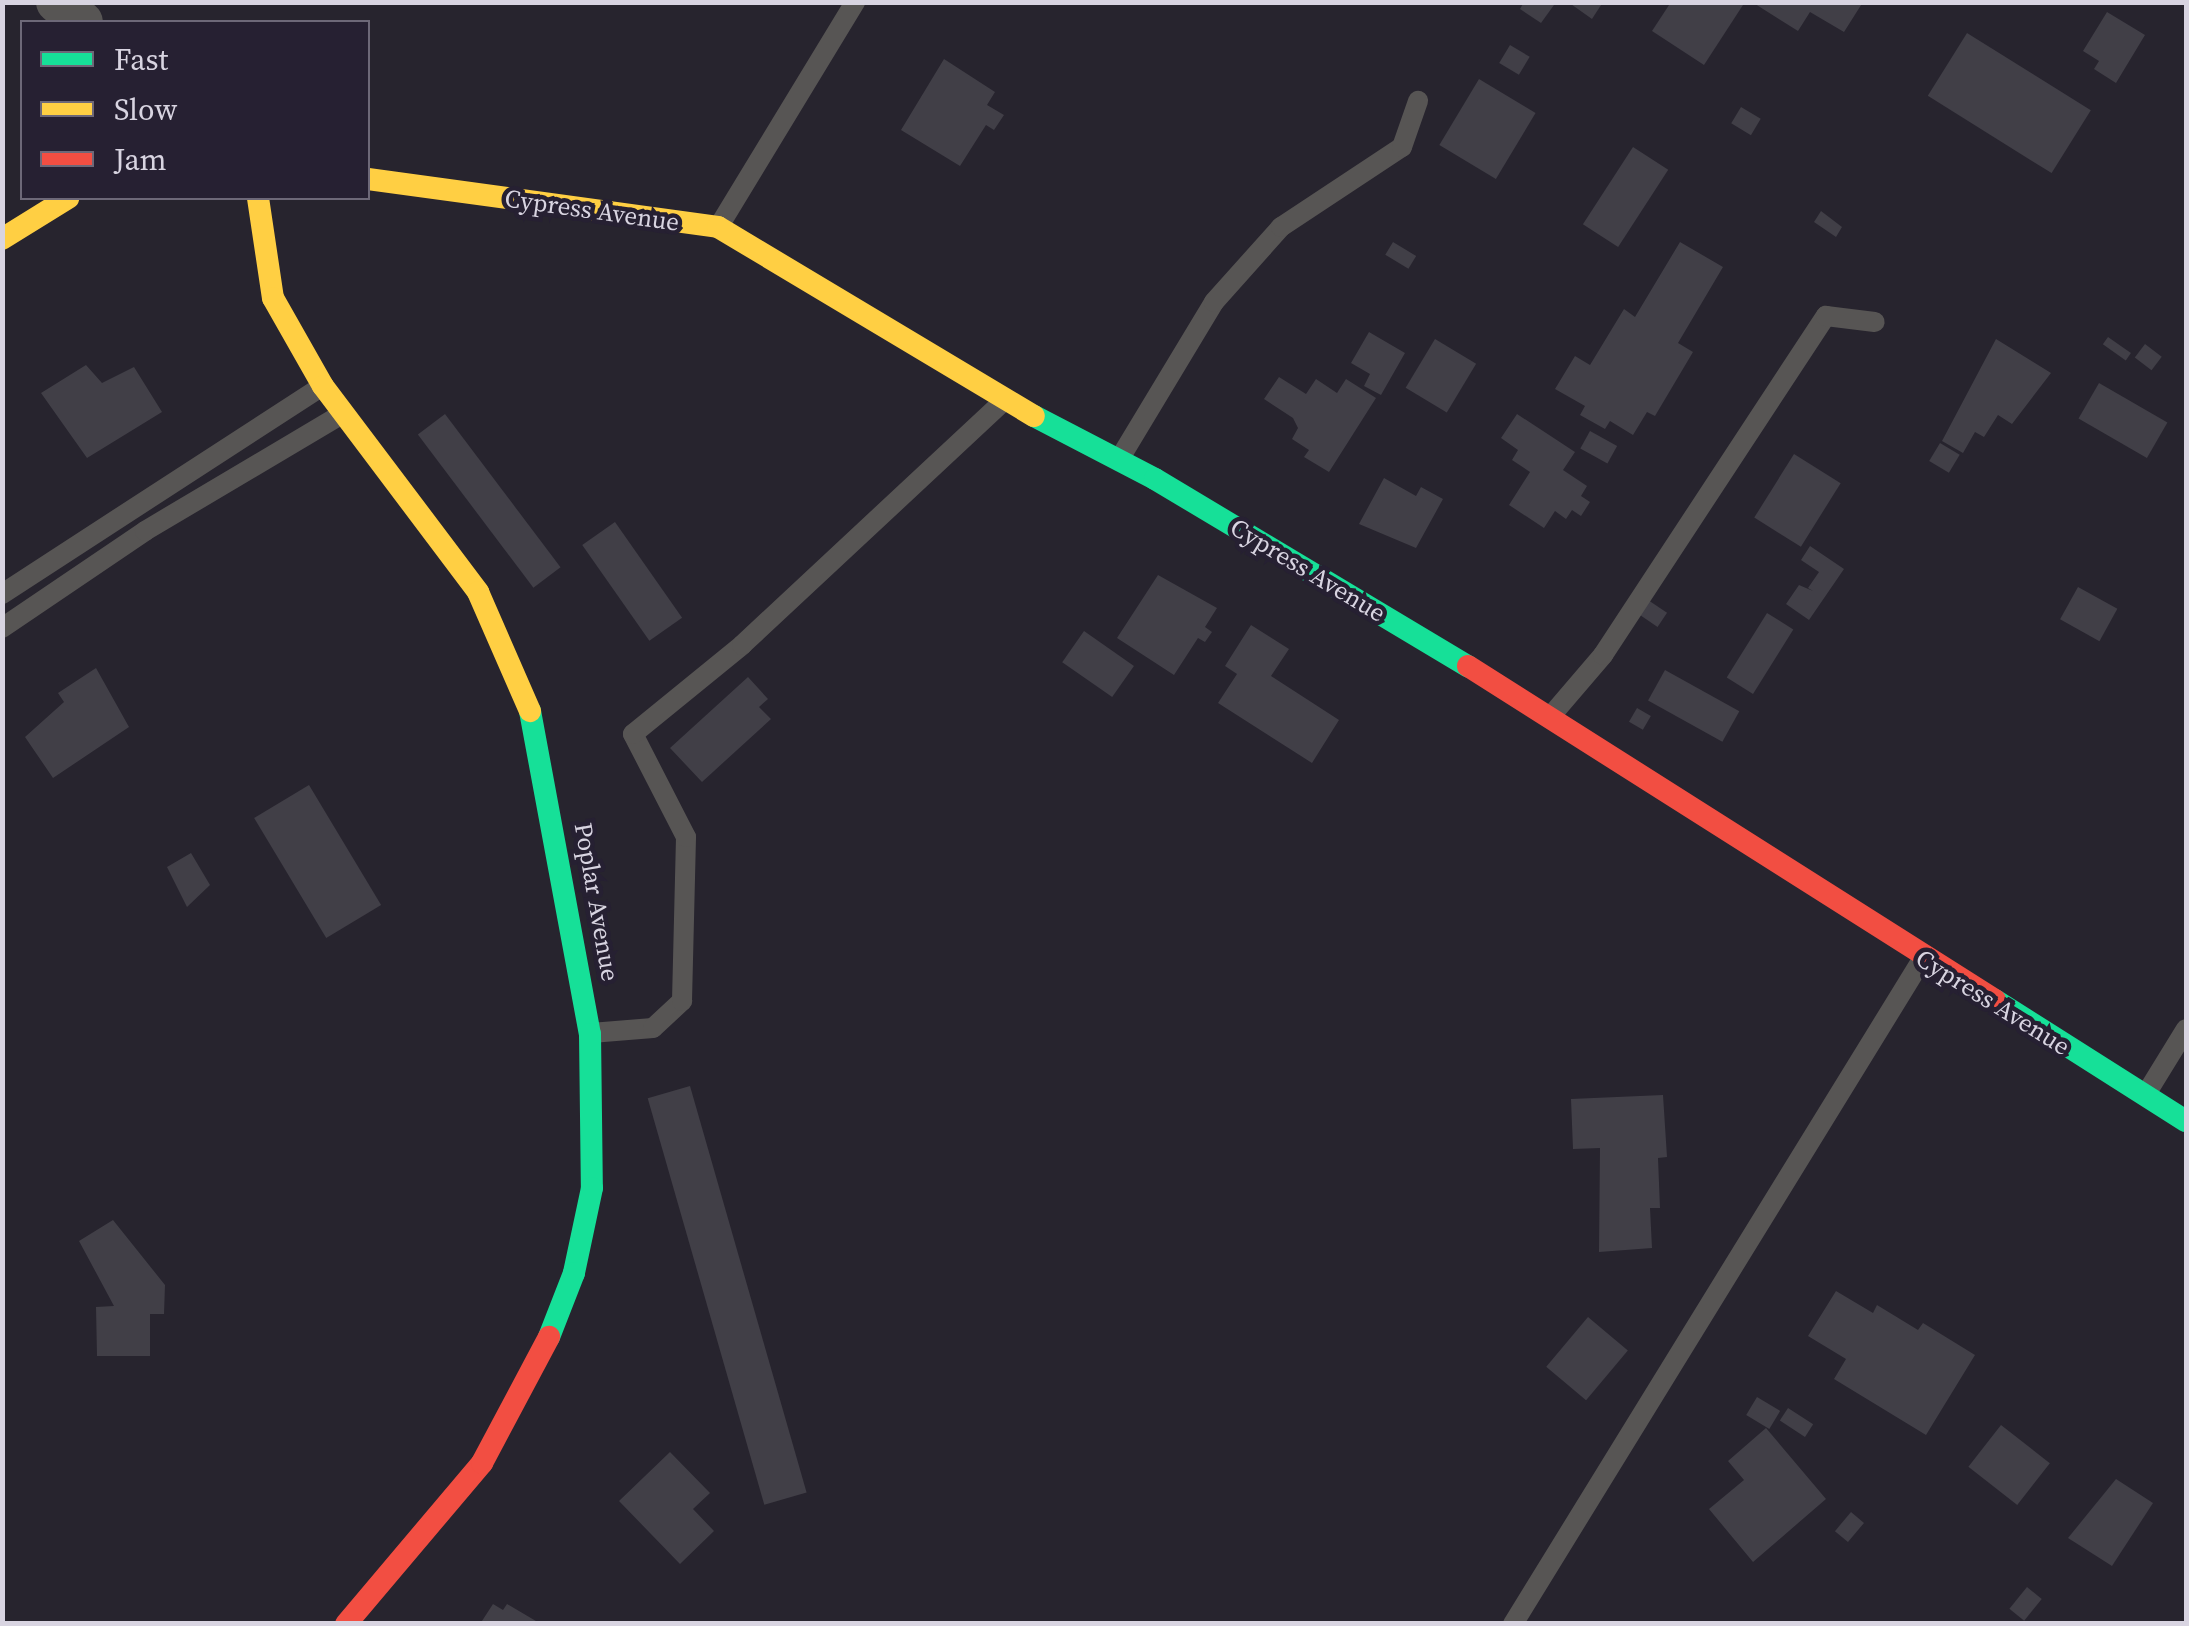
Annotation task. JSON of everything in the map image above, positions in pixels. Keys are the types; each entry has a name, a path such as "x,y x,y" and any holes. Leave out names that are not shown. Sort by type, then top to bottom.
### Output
{"street":[{"path":"57,2 80,20"},
{"name":"Cypress Avenue","path":"370,179 718,227 1003,400 1119,460 1549,718 2186,1121"},
{"path":"2,239 65,200"},
{"name":"Poplar Avenue","path":"258,200 273,298 323,386 478,592 522,684 545,764 590,1034 592,1188 574,1273 542,1358 482,1463 346,1624"}],"lane":[{"path":"718,227 855,2"},
{"path":"1119,460 1214,302 1281,228 1402,147 1418,101"},
{"path":"1549,718 1602,655 1826,316 1875,322"},
{"path":"2,594 323,386"},
{"path":"590,1034 653,1028 682,1001 686,837 632,734 742,645 1003,400"},
{"path":"2,628 145,530 343,414"},
{"path":"1513,1624 1923,958"},
{"path":"2145,1095 2186,1029"}],"building":[{"path":"1524,2 1554,5 1541,23 1520,9"},
{"path":"1568,2 1603,2 1592,19"},
{"path":"1671,2 1743,5 1704,65 1652,31"},
{"path":"1752,2 1863,2 1844,32 1810,12 1798,31"},
{"path":"2107,12 2145,35 2116,83 2094,69 2099,61 2083,51"},
{"path":"1967,33 2091,110 2052,173 1928,96"},
{"path":"1510,45 1530,57 1519,75 1499,63"},
{"path":"944,59 995,92 987,105 1004,115 994,130 986,125 960,166 901,130"},
{"path":"1479,79 1536,113 1496,179 1439,145"},
{"path":"1741,107 1761,119 1751,135 1731,123"},
{"path":"1633,147 1668,170 1618,247 1583,224"},
{"path":"1821,211 1842,227 1836,237 1814,222"},
{"path":"1393,242 1416,256 1408,269 1385,255"},
{"path":"1680,242 1723,267 1678,343 1693,352 1655,416 1647,412 1633,435 1610,421 1605,429 1580,415 1585,406 1555,389 1575,356 1590,365 1624,309 1635,317"},
{"path":"1369,332 1405,353 1381,395 1364,386 1370,374 1351,363"},
{"path":"2108,337 2131,353 2126,360 2103,344"},
{"path":"1435,339 1476,364 1447,413 1406,388"},
{"path":"1996,339 2051,373 2012,424 1998,415 1984,437 1975,432 1963,453 1942,441"},
{"path":"2145,344 2162,357 2152,370 2135,358"},
{"path":"86,365 102,383 134,367 162,412 87,458 41,393"},
{"path":"1279,377 1306,394 1316,379 1337,393 1346,379 1376,398 1329,472 1304,457 1309,450 1292,439 1298,428 1293,418 1264,399"},
{"path":"2099,383 2167,423 2147,458 2078,419"},
{"path":"445,414 561,567 533,588 418,434"},
{"path":"1517,414 1575,452 1563,470 1587,486 1581,496 1590,502 1581,516 1572,510 1566,519 1555,511 1544,528 1509,505 1530,472 1512,460 1518,450 1501,438"},
{"path":"1590,431 1617,446 1607,464 1580,448"},
{"path":"1940,443 1960,455 1949,473 1929,461"},
{"path":"1794,454 1841,483 1801,547 1754,518"},
{"path":"1384,478 1416,496 1421,487 1443,499 1416,548 1359,524"},
{"path":"615,522 682,618 649,641 582,545"},
{"path":"1810,546 1844,569 1809,620 1786,604 1799,585 1813,591 1808,588 1819,572 1801,560"},
{"path":"1158,575 1217,608 1205,627 1212,632 1205,642 1198,638 1174,675 1117,638"},
{"path":"2078,587 2117,609 2099,641 2060,619"},
{"path":"1648,600 1667,613 1658,627 1638,614"},
{"path":"1767,613 1793,629 1753,694 1727,677"},
{"path":"1251,625 1289,649 1271,676 1339,720 1312,763 1218,703 1237,674 1225,666"},
{"path":"1084,631 1134,666 1112,697 1062,662"},
{"path":"96,668 129,727 53,778 25,737 64,702 58,693"},
{"path":"1665,670 1739,711 1722,742 1648,701"},
{"path":"748,677 768,699 759,707 771,719 702,782 670,748"},
{"path":"1637,708 1651,716 1643,730 1629,722"},
{"path":"309,785 381,905 326,938 254,818"},
{"path":"191,853 210,885 187,907 167,867"},
{"path":"690,1086 807,1493 764,1505 648,1098"},
{"path":"1663,1095 1667,1157 1658,1158 1660,1208 1650,1208 1652,1248 1599,1252 1600,1148 1573,1149 1571,1099"},
{"path":"113,1220 165,1285 164,1314 150,1314 150,1356 97,1356 96,1307 114,1306 79,1241"},
{"path":"1836,1291 1873,1313 1877,1305 1918,1330 1923,1323 1975,1355 1926,1435 1834,1379 1846,1359 1808,1336"},
{"path":"1588,1317 1628,1350 1586,1400 1546,1367"},
{"path":"1757,1397 1780,1411 1769,1429 1746,1415"},
{"path":"1788,1408 1813,1424 1805,1437 1780,1421"},
{"path":"2001,1425 2050,1463 2017,1505 1968,1467"},
{"path":"1766,1428 1826,1499 1753,1562 1709,1509 1744,1480 1728,1461"},
{"path":"670,1452 710,1493 693,1509 714,1531 680,1564 619,1501"},
{"path":"2116,1479 2153,1503 2112,1566 2068,1538"},
{"path":"1851,1512 1864,1523 1848,1542 1835,1531"},
{"path":"2027,1587 2042,1599 2024,1621 2009,1609"},
{"path":"493,1604 503,1610 507,1604 541,1624 480,1624"}],"traffic: fast":[{"path":"1034,416 1155,479 1468,666"},
{"path":"530,711 590,1034 592,1188 574,1273 549,1337"},
{"path":"1995,1000 2186,1121"}],"traffic: slow":[{"path":"370,179 718,227 1034,416"},
{"path":"2,239 65,200"},
{"path":"258,200 273,298 323,386 478,592 530,711"}],"traffic: jam":[{"path":"1468,666 1995,1000"},
{"path":"346,1624 482,1463 549,1337"}]}
